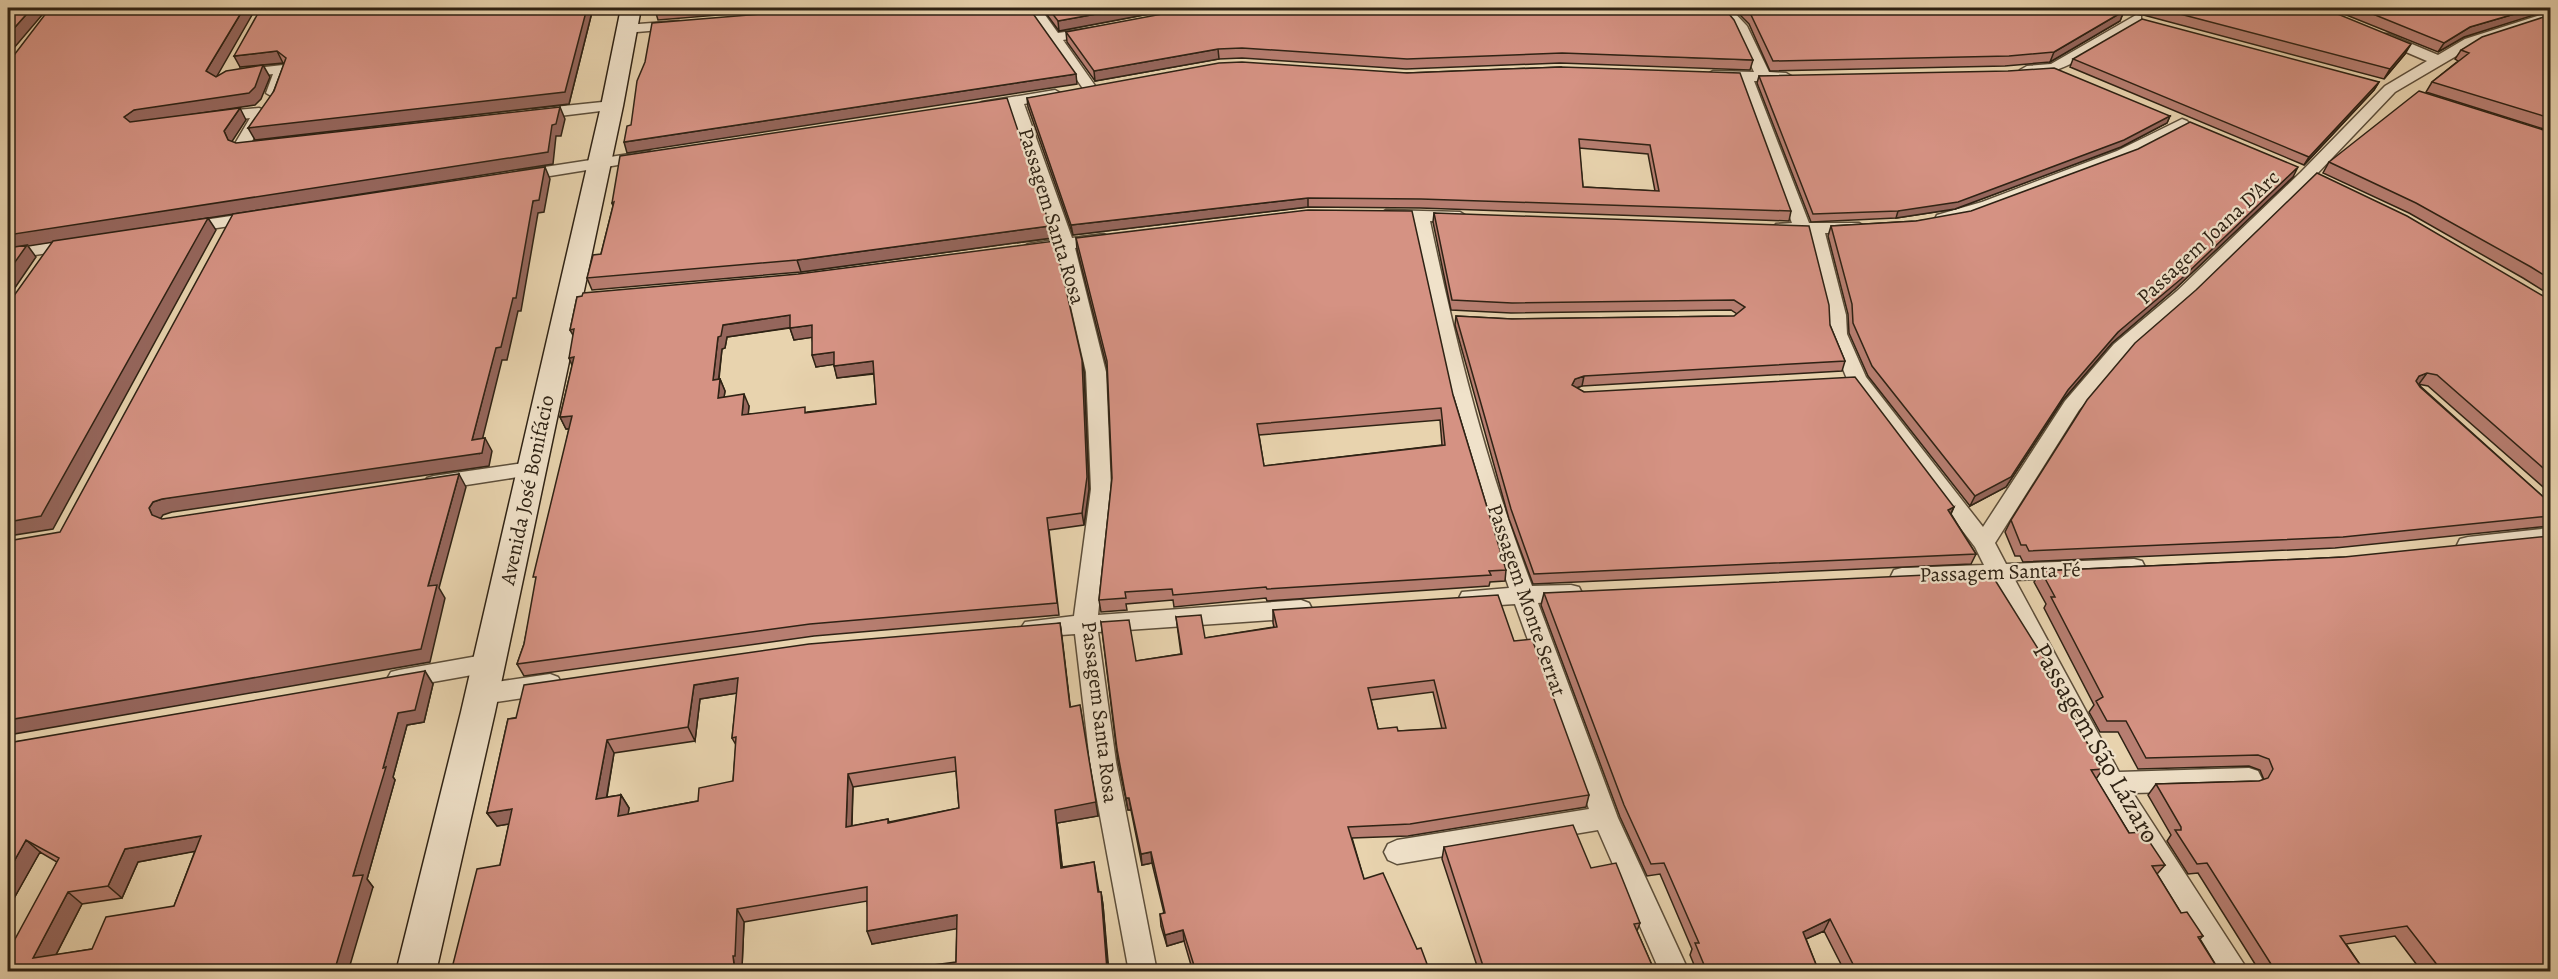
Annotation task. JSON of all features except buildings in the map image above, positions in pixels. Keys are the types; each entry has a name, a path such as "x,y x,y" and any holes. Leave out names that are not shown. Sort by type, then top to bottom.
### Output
{"main road":[{"name":"Avenida José Bonifácio","path":"416,972 482,694 531,469 580,298 599,163 628,18"}],"street":[{"path":"970,109 1094,86 1054,38 1034,8"},
{"path":"1723,8 1740,26 1764,77"},
{"path":"2014,71 2054,68 2141,21 2116,13"},
{"name":"Passagem Joana D’Arc","path":"1984,543 2072,406 2121,348 2183,295 2307,175 2384,87 2470,42 2550,16"},
{"path":"628,18 693,24"},
{"path":"1054,38 1109,27"},
{"path":"2369,31 2437,60"},
{"path":"234,58 224,76 283,69 270,101 259,113 260,115 241,147 287,142"},
{"path":"2054,68 2075,78"},
{"path":"1702,74 1805,78"},
{"path":"1746,77 1809,228 1837,315 1838,334 1857,379 1984,543 2001,572"},
{"path":"2384,87 2412,95"},
{"name":"Passagem Santa Rosa","path":"1016,102 1065,244 1096,372 1101,489 1085,624 1104,762 1143,972"},
{"path":"519,116 612,106"},
{"path":"196,120 259,113"},
{"path":"1931,221 1994,204 2130,153 2187,126 2163,116"},
{"path":"507,178 669,153"},
{"path":"2286,166 2327,183"},
{"path":"173,230 278,214"},
{"path":"1368,215 1479,217"},
{"name":"Passagem Monte Serrat","path":"1420,215 1441,317 1496,520 1605,818 1675,972"},
{"path":"220,243 232,221"},
{"path":"1768,227 1876,226"},
{"path":"1009,251 1122,236"},
{"path":"8,254 90,242"},
{"path":"41,266 55,247"},
{"path":"1441,317 1464,318"},
{"path":"1833,380 1857,379"},
{"path":"409,487 531,469"},
{"path":"2448,548 2550,536"},
{"name":"Passagem Santa Fé","path":"1881,577 2153,567"},
{"name":"Passagem São Lázaro","path":"2001,572 2112,783 2235,972"},
{"path":"1453,599 1595,591"},
{"path":"1014,630 1324,607"},
{"path":"373,683 489,663"},
{"path":"482,694 577,680"},
{"path":"2112,783 2249,779"},
{"path":"1397,852 1605,818"}]}
